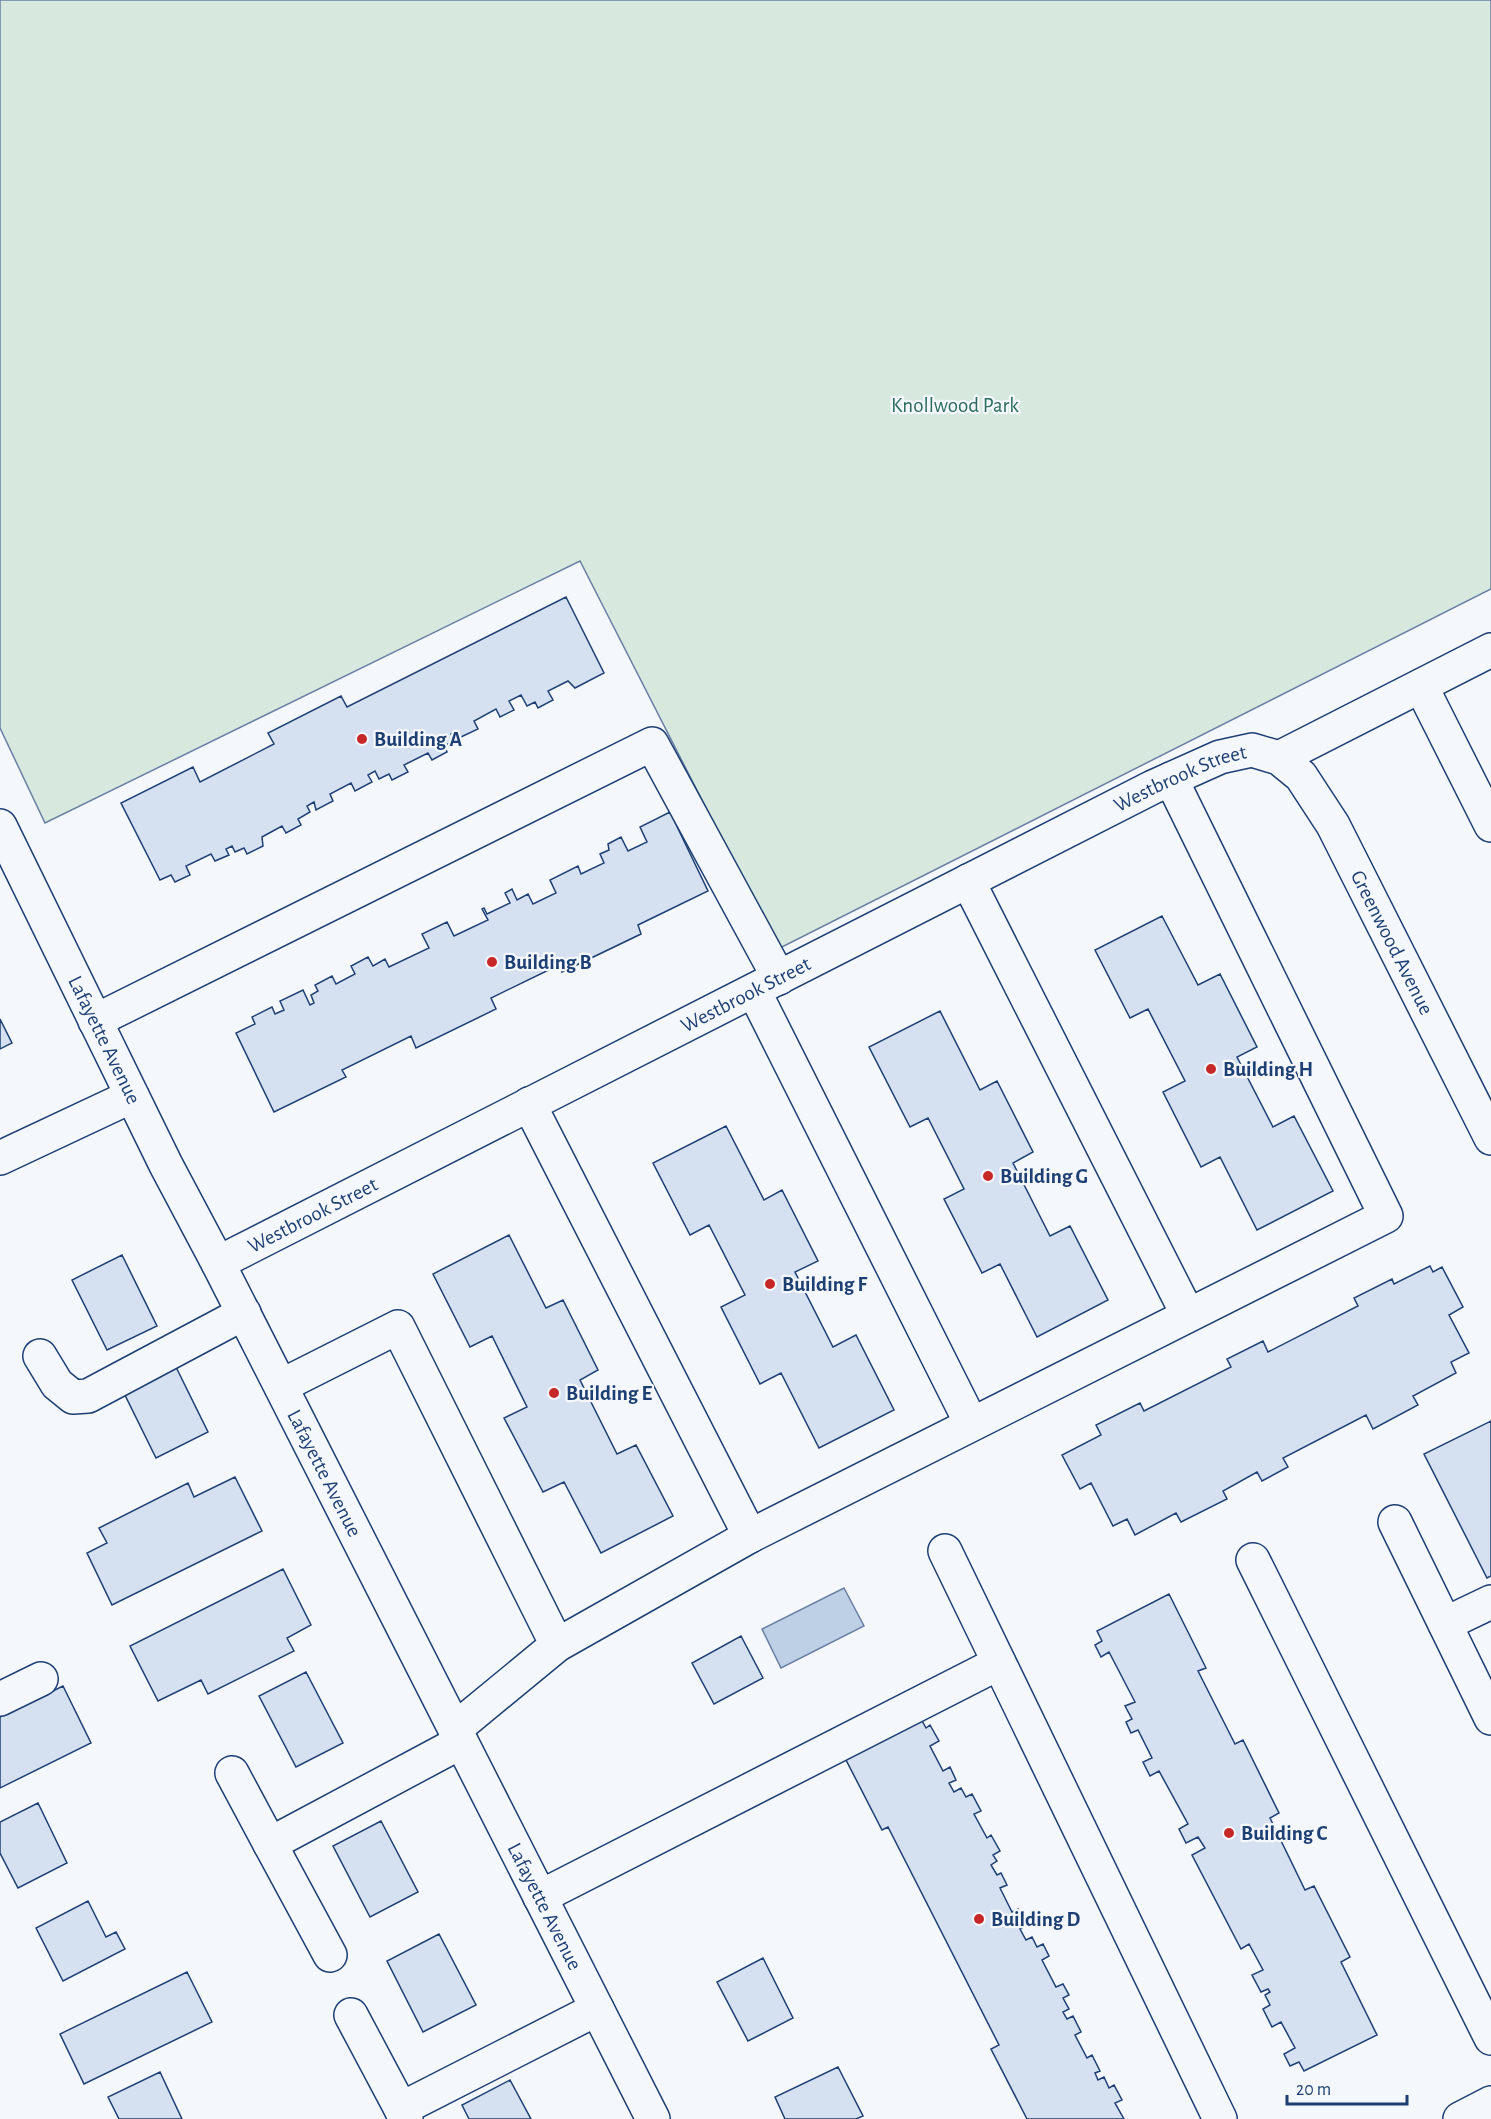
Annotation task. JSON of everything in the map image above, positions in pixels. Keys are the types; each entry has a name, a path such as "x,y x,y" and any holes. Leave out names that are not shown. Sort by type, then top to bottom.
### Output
{"street":[{"path":"1279,758 1491,650"},
{"path":"1421,686 1491,825"},
{"path":"95,1021 652,744 971,1423"},
{"name":"Westbrook Street","path":"218,1263 1170,779 1220,757 1252,750 1279,758"},
{"name":"Greenwood Avenue","path":"1279,758 1301,777 1333,825 1491,1138"},
{"path":"270,1844 458,1735 557,1644 750,1536 1386,1216 1170,779"},
{"name":"Lafayette Avenue","path":"0,826 166,1166 244,1313 653,2119"},
{"path":"968,881 1188,1315"},
{"path":"0,1158 132,1096"},
{"path":"529,1104 750,1536"},
{"path":"40,1356 57,1384 73,1397 88,1396 244,1313"},
{"path":"281,1386 398,1327 557,1644"},
{"path":"1395,1522 1491,1718"},
{"path":"945,1551 1220,2119"},
{"path":"1253,1560 1491,2038"},
{"path":"1445,1624 1491,1602"},
{"path":"540,1897 999,1663"},
{"path":"0,1699 41,1679"},
{"path":"232,1773 330,1955"},
{"path":"351,2015 404,2114 597,2009"},
{"path":"1460,2119 1491,2103"}],"green space":[{"name":"Knollwood Park","path":"0,0 1491,0 1491,589 778,949 580,561 45,823 0,728"}],"water":[{"path":"844,1588 864,1626 781,1668 762,1629"}],"building":[{"name":"Building A","path":"566,597 604,673 575,688 568,681 548,691 553,700 538,708 535,702 527,706 521,695 509,701 514,710 500,717 496,709 474,721 478,729 461,737 458,731 451,734 454,741 444,746 447,752 432,760 428,753 404,765 408,772 392,780 389,774 379,779 375,771 368,775 372,782 355,791 351,783 330,794 333,801 316,810 314,802 307,806 310,812 298,819 301,825 286,833 282,826 262,837 263,846 247,854 244,848 235,852 232,846 226,849 229,855 215,861 211,854 186,866 190,875 175,882 171,875 160,880 121,803 193,767 200,782 274,744 268,733 341,696 347,707"},
{"name":"Building B","path":"670,812 708,891 638,925 641,934 562,972 561,964 491,998 496,1009 416,1048 411,1036 342,1070 346,1077 274,1112 236,1033 255,1024 252,1017 272,1007 275,1014 284,1010 280,1001 303,990 310,1005 314,1003 311,995 318,991 315,985 332,976 336,984 355,974 351,966 368,957 373,966 385,959 389,967 429,948 422,934 447,922 454,936 488,920 482,909 484,908 487,914 510,903 505,893 512,889 517,900 528,894 533,904 556,893 550,880 578,866 581,874 604,863 600,854 609,850 608,844 621,837 628,851 647,842 640,827"},
{"name":"Building H","path":"1162,916 1198,985 1220,974 1257,1047 1237,1057 1273,1127 1294,1116 1333,1191 1257,1230 1220,1157 1201,1167 1163,1092 1185,1081 1148,1009 1130,1018 1095,950"},
{"name":"Building G","path":"940,1011 980,1090 997,1081 1033,1152 1013,1163 1050,1236 1070,1226 1108,1300 1037,1337 1000,1264 982,1273 944,1199 964,1189 928,1118 910,1127 869,1047"},
{"path":"0,1019 12,1043 0,1049"},
{"name":"Building F","path":"726,1126 764,1200 782,1190 818,1261 795,1272 833,1347 856,1335 894,1410 819,1448 781,1373 760,1384 721,1307 745,1295 709,1225 690,1235 653,1163"},
{"name":"Building E","path":"509,1235 546,1308 563,1300 598,1370 580,1380 617,1454 636,1445 673,1516 601,1553 564,1482 543,1492 504,1418 527,1407 492,1336 470,1347 433,1274"},
{"path":"122,1255 157,1326 107,1350 72,1280"},
{"path":"1430,1266 1433,1272 1442,1267 1463,1307 1449,1315 1469,1353 1451,1362 1456,1373 1413,1396 1418,1405 1373,1429 1366,1415 1283,1458 1288,1467 1262,1481 1257,1472 1223,1491 1227,1499 1181,1522 1176,1513 1135,1535 1127,1519 1113,1526 1091,1483 1080,1489 1062,1455 1101,1435 1096,1425 1140,1403 1144,1411 1231,1367 1227,1359 1263,1341 1268,1352 1358,1306 1354,1298 1392,1279 1394,1284"},
{"path":"172,1359 208,1432 156,1458 120,1385"},
{"path":"1491,1421 1491,1576 1487,1578 1424,1454"},
{"path":"235,1477 262,1531 112,1605 87,1553 107,1543 99,1528 188,1483 194,1497"},
{"path":"283,1569 311,1625 287,1638 294,1651 208,1694 201,1680 158,1701 130,1646"},
{"name":"Building C","path":"1169,1594 1206,1668 1198,1671 1235,1744 1243,1740 1279,1813 1270,1818 1305,1890 1314,1886 1350,1957 1341,1962 1377,2035 1304,2071 1299,2062 1290,2066 1284,2054 1295,2048 1281,2022 1272,2027 1263,2009 1270,2005 1265,1995 1270,1992 1268,1989 1261,1992 1252,1975 1263,1970 1249,1944 1241,1949 1192,1855 1205,1848 1198,1837 1186,1843 1179,1829 1188,1824 1159,1771 1150,1776 1143,1762 1152,1758 1138,1730 1131,1733 1126,1722 1132,1719 1125,1706 1135,1702 1109,1652 1101,1657 1095,1645 1102,1641 1097,1631"},
{"path":"741,1636 763,1678 714,1704 692,1663"},
{"path":"306,1672 343,1743 296,1767 259,1696"},
{"path":"63,1686 91,1743 0,1788 0,1717"},
{"name":"Building D","path":"921,1719 926,1728 930,1725 939,1741 930,1746 943,1771 950,1767 956,1780 949,1783 954,1792 961,1788 966,1797 972,1794 981,1811 974,1814 987,1838 991,1835 1000,1851 993,1855 997,1861 991,1865 997,1875 1001,1873 1007,1885 1000,1888 1012,1912 1018,1909 1027,1925 1020,1929 1026,1940 1032,1937 1037,1947 1043,1944 1049,1956 1042,1960 1056,1987 1063,1984 1069,1995 1063,1998 1069,2009 1063,2012 1067,2019 1073,2016 1081,2032 1075,2035 1087,2058 1092,2055 1100,2071 1095,2073 1098,2080 1104,2077 1109,2088 1114,2085 1122,2100 1115,2103 1124,2119 1027,2119 991,2049 999,2045 888,1827 882,1830 845,1758"},
{"path":"38,1803 67,1863 18,1888 0,1853 0,1822"},
{"path":"381,1821 418,1892 370,1917 333,1846"},
{"path":"88,1901 106,1937 116,1932 125,1949 63,1981 36,1928"},
{"path":"439,1934 476,2005 423,2032 387,1961"},
{"path":"763,1958 793,2018 748,2041 717,1982"},
{"path":"187,1972 212,2022 84,2084 60,2034"},
{"path":"838,2067 863,2116 856,2119 785,2119 775,2097"},
{"path":"160,2072 182,2119 119,2119 108,2097"},
{"path":"510,2080 531,2119 469,2119 462,2105"}],"place":[{"name":"Building A","path":"362,739"},
{"name":"Building B","path":"492,962"},
{"name":"Building H","path":"1211,1069"},
{"name":"Building G","path":"988,1176"},
{"name":"Building F","path":"770,1284"},
{"name":"Building E","path":"554,1393"},
{"name":"Building C","path":"1229,1833"},
{"name":"Building D","path":"979,1919"}]}
